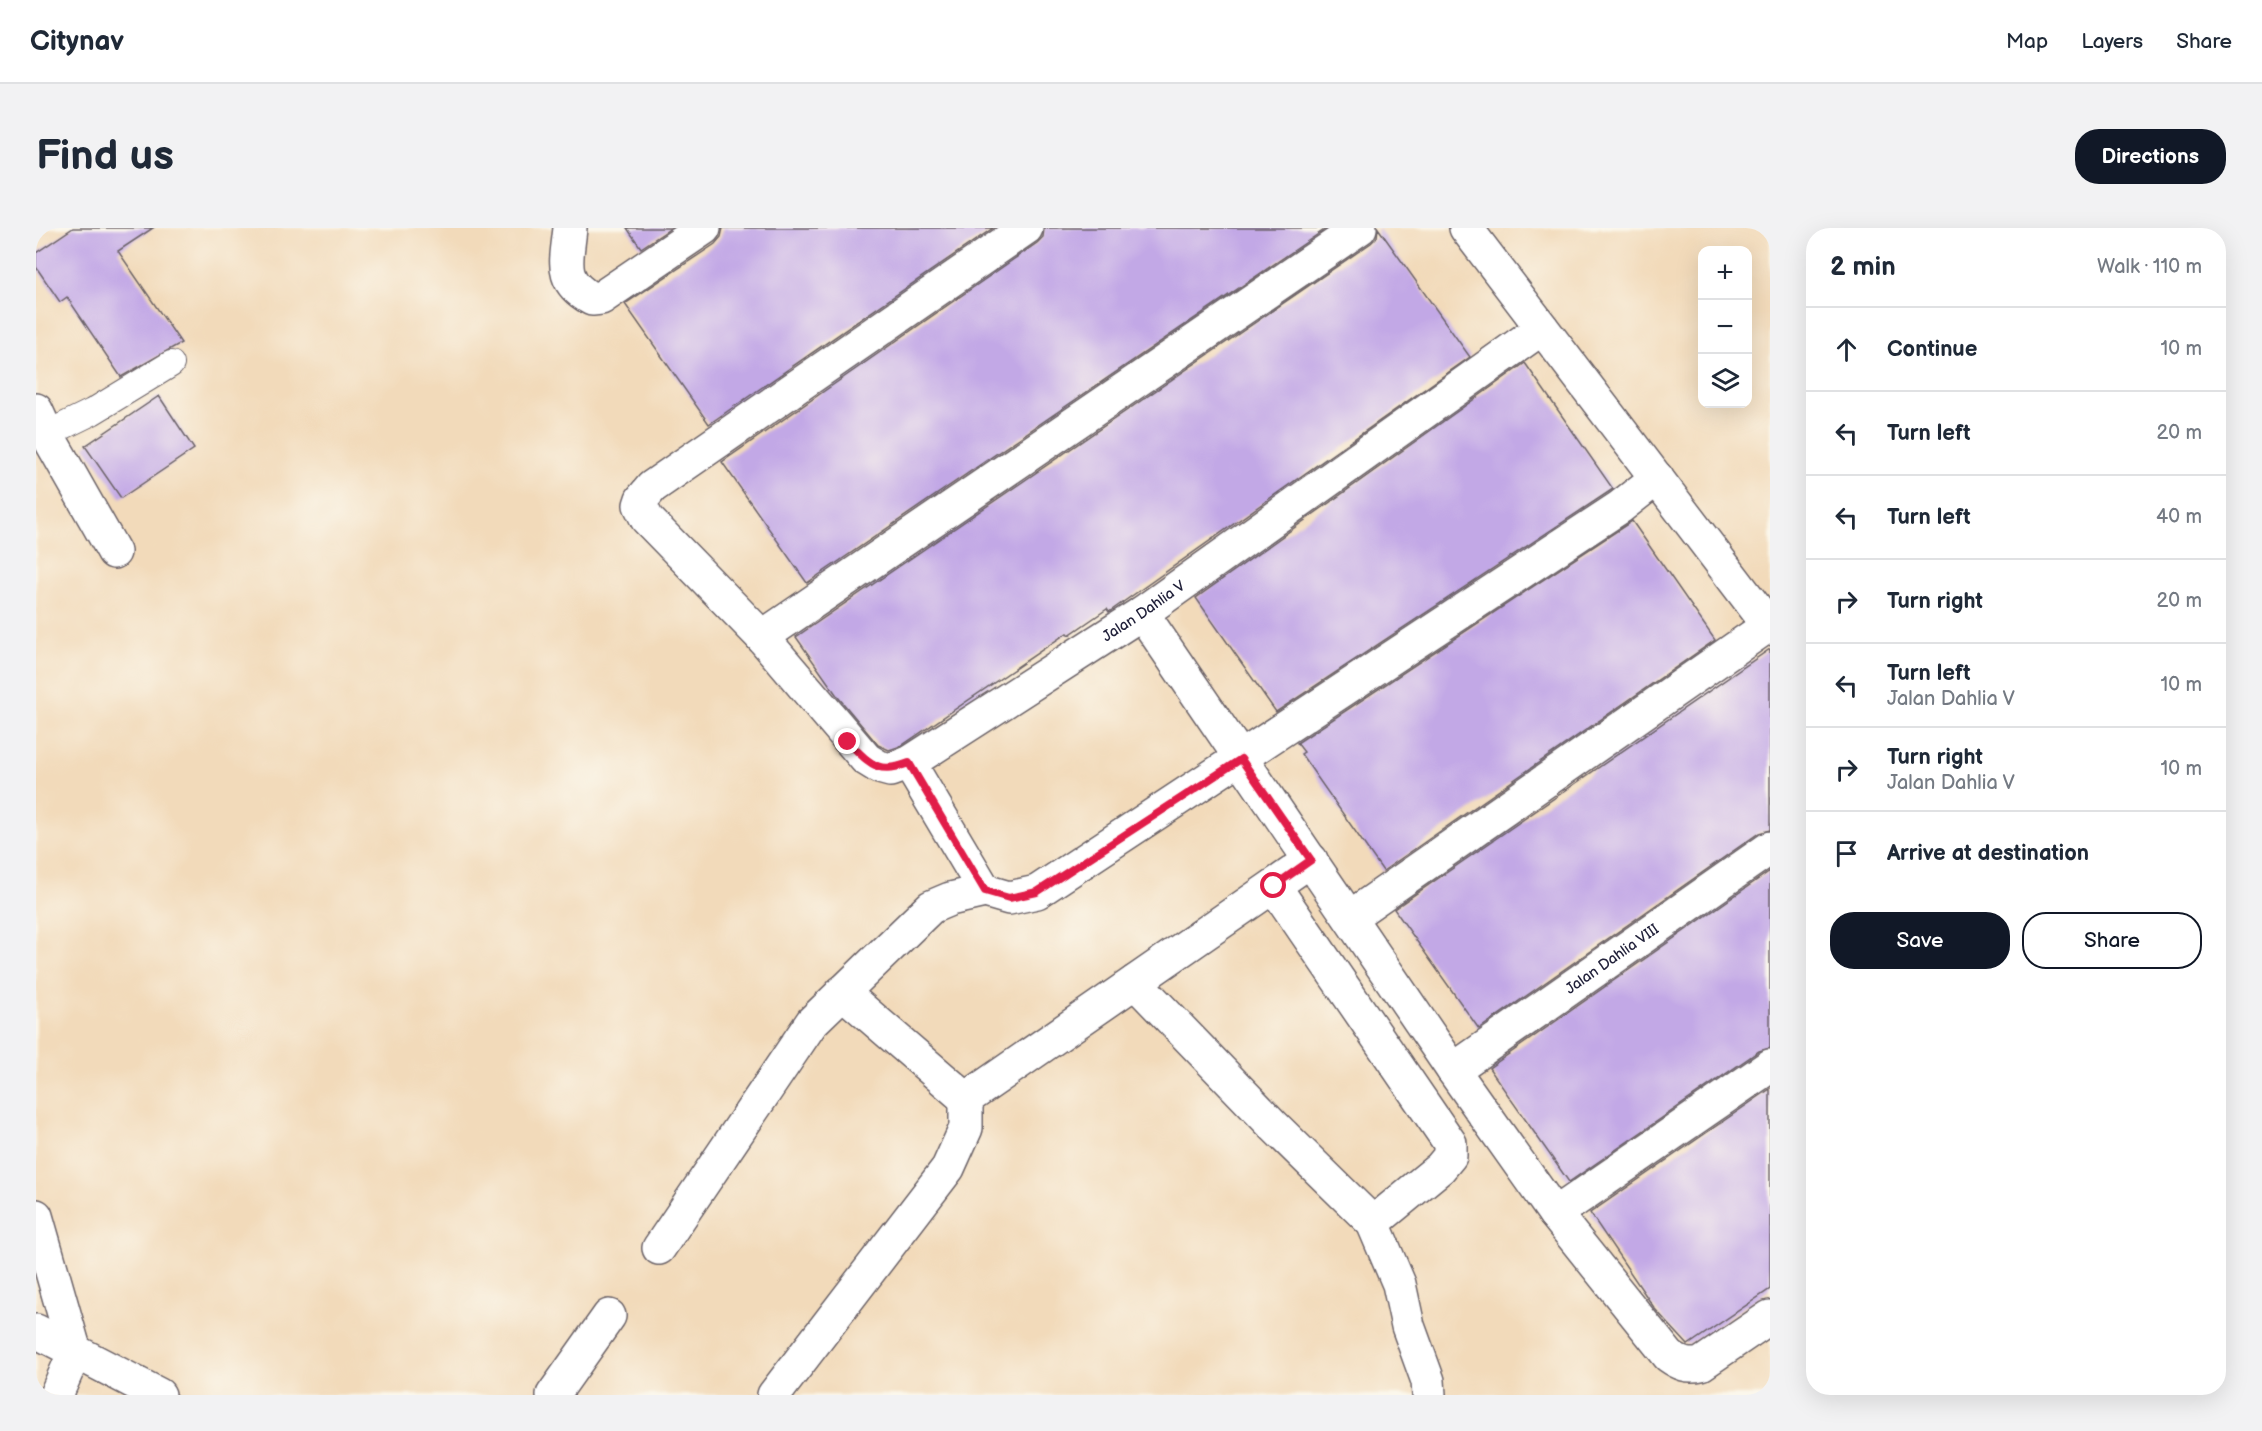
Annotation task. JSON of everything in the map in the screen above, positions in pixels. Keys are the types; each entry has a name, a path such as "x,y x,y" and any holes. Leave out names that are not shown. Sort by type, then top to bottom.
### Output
{"street":[{"path":"570,228 566,271 568,279 592,299 601,298 704,228"},
{"name":"Jalan Dahlia V","path":"1026,228 652,488 642,499 640,505 647,519 762,637 866,759 879,767 890,770 909,763 1142,613 1542,328"},
{"path":"762,637 1360,228"},
{"path":"1350,917 1769,626 1466,228"},
{"path":"41,422 114,552"},
{"path":"659,1248 812,1022 931,907 950,899 985,891 1009,898 1037,892 1620,507 1657,478"},
{"path":"1142,613 1453,1070 1555,1214 1669,1356 1679,1364 1691,1366 1701,1364 1770,1317"},
{"path":"909,763 985,891"},
{"name":"Jalan Dahlia VIII","path":"1453,1070 1770,848"},
{"path":"966,1099 1311,860"},
{"path":"1274,886 1450,1143 1450,1156 1440,1168 1373,1223"},
{"path":"1135,982 1272,1124 1373,1223 1399,1284 1408,1326 1428,1381 1429,1395"},
{"path":"774,1395 948,1168 966,1128 966,1099 842,992"},
{"path":"1555,1214 1770,1066"},
{"path":"36,1216 75,1352 56,1395"},
{"path":"553,1395 609,1317"},
{"path":"36,1331 159,1395"}],"lane":[{"path":"41,422 92,412 171,364"}],"building":[{"path":"73,228 153,228 118,251 181,343 121,377 67,297 60,302 36,267 36,253"},
{"path":"627,228 671,228 641,248"},
{"path":"723,228 993,228 709,424 625,304 715,244 721,237"},
{"path":"1044,228 1327,228 807,583 722,462 1037,243 1043,237"},
{"path":"1378,228 1470,357 1109,612 1107,609 1069,635 1067,633 901,746 889,750 878,745 838,697 796,637 1371,243 1377,237"},
{"path":"1525,363 1613,489 1276,712 1196,598"},
{"path":"159,396 194,449 121,498 85,446"},
{"path":"1632,521 1715,640 1383,871 1301,754 1304,752 1297,743"},
{"path":"1770,649 1770,830 1759,833 1479,1029 1394,909"},
{"path":"1770,871 1770,1048 1759,1051 1569,1182 1489,1068"},
{"path":"1770,1089 1770,1289 1688,1345 1655,1309 1590,1213"}],"route":[{"path":"848,742 866,759 879,767 890,770 909,763 985,891 1009,898 1037,892 1241,759 1311,860 1274,886"}]}
